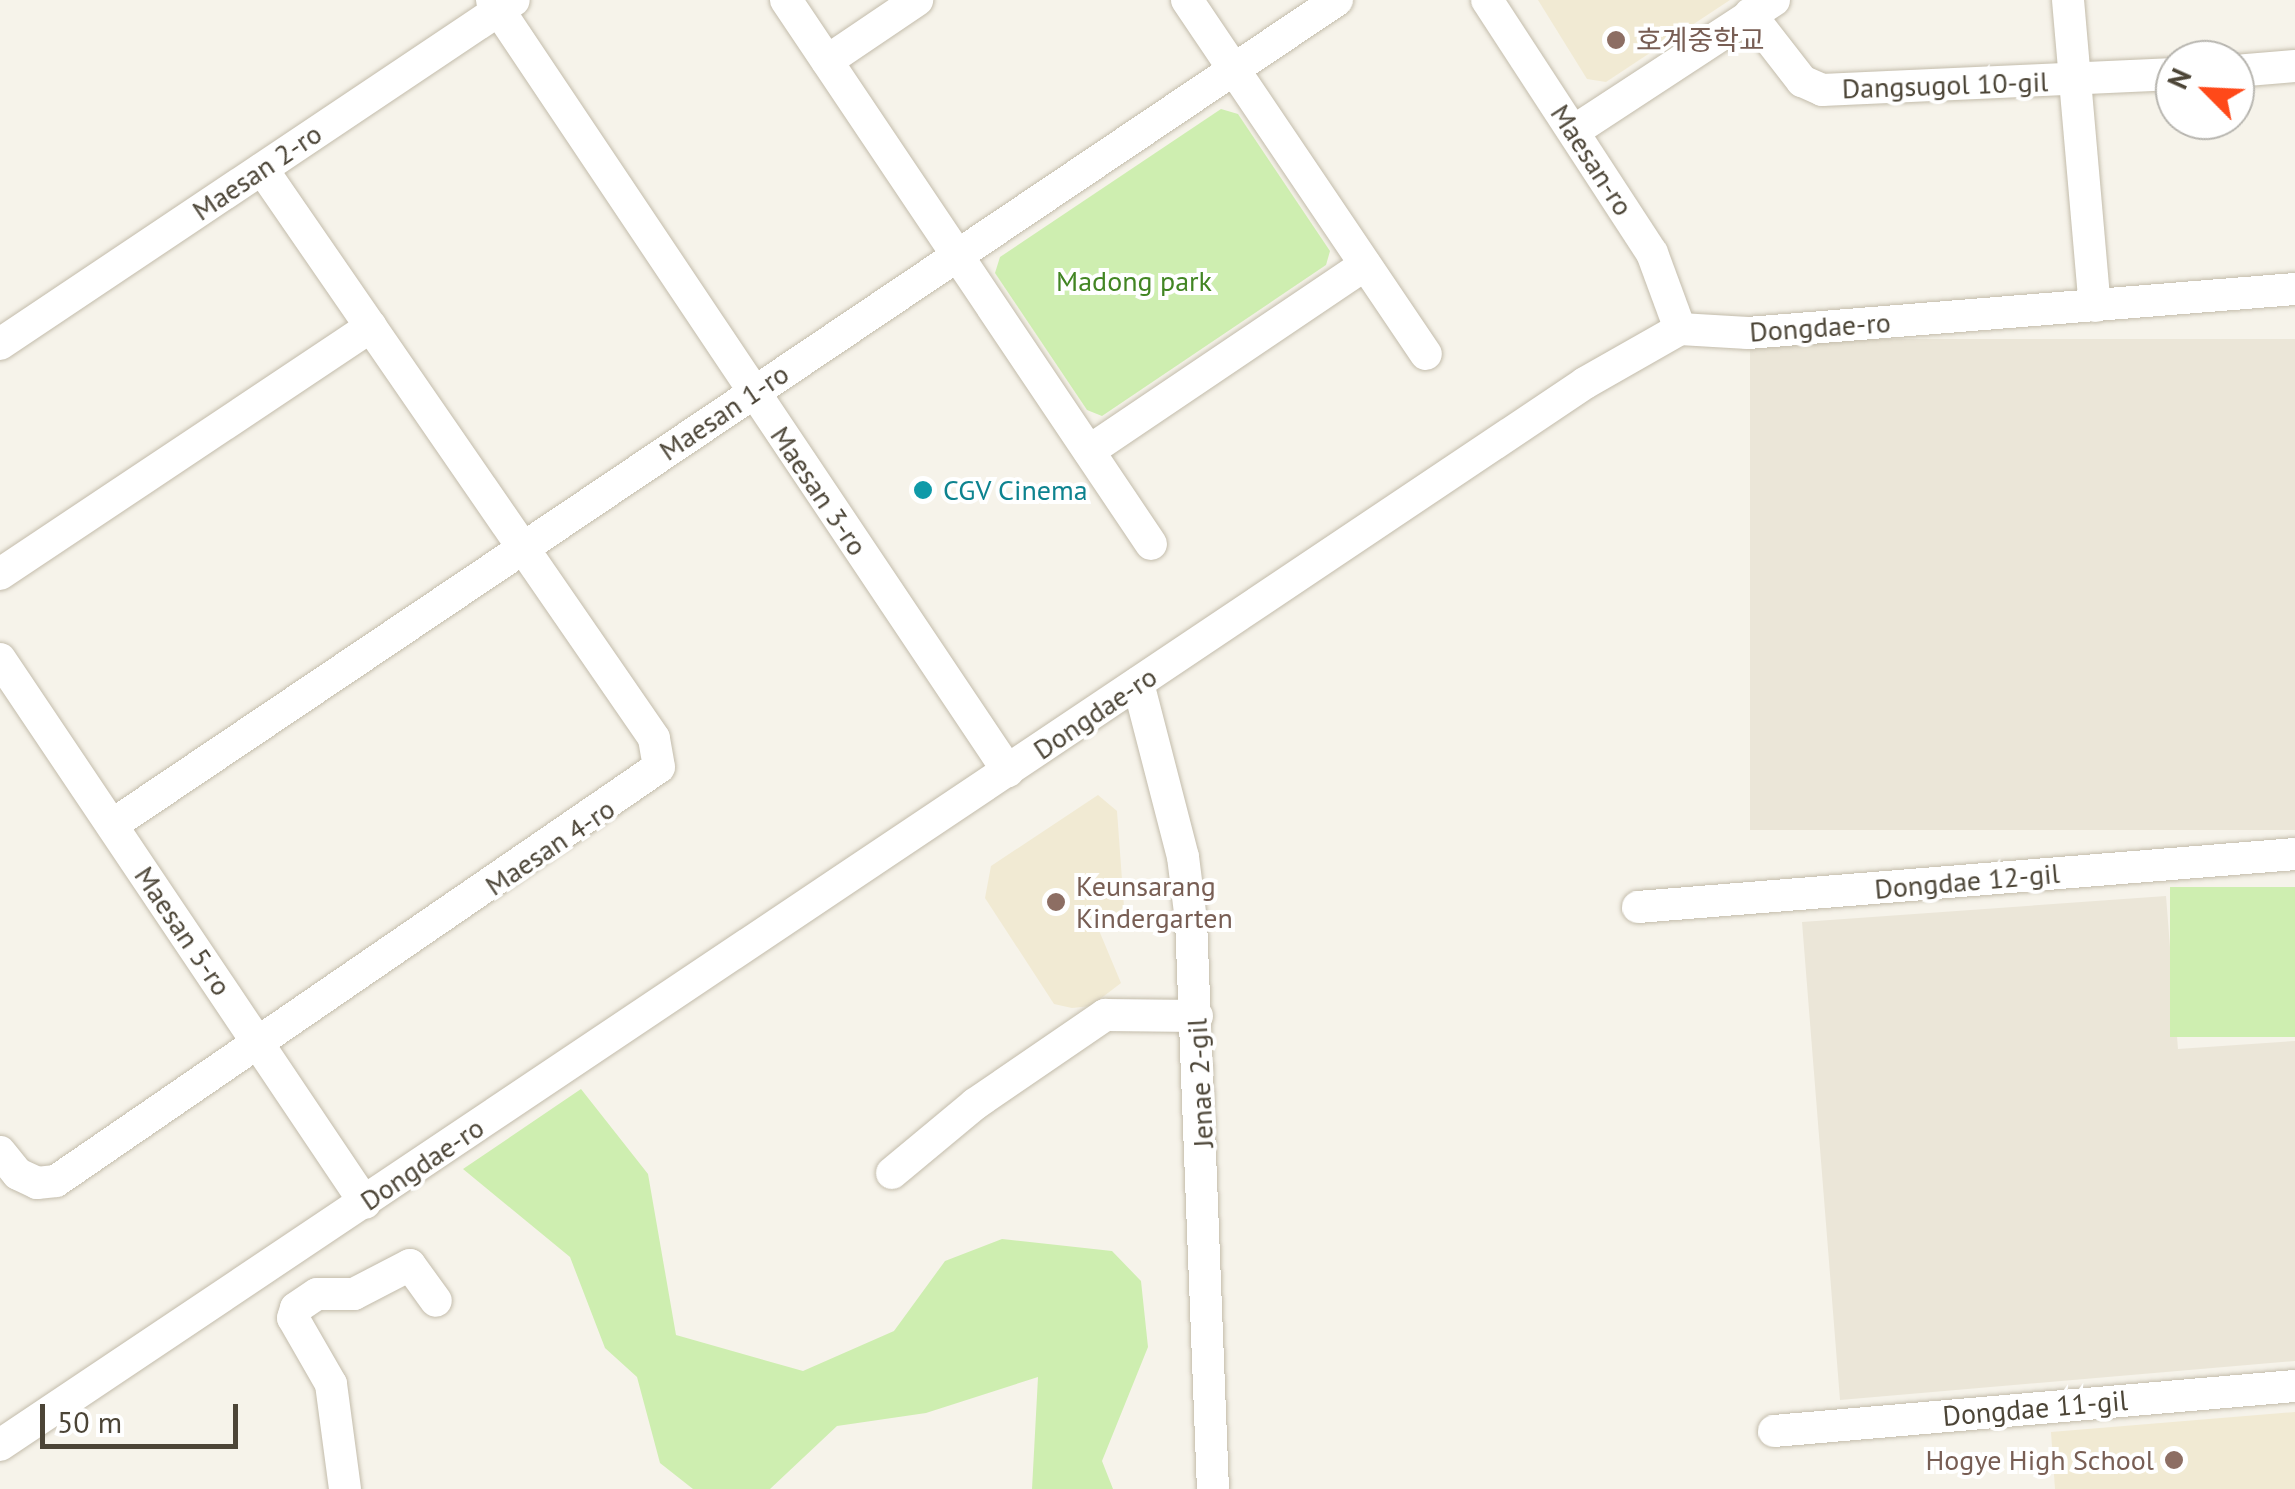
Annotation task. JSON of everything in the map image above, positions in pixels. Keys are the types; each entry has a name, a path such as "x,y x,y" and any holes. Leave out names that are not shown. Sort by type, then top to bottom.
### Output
{"street":[{"path":"786,0 1150,544"},
{"path":"827,61 917,0"},
{"path":"1188,0 1426,354"},
{"name":"Maesan 1-ro","path":"112,825 1337,0"},
{"name":"Maesan-ro","path":"1487,0 1652,254 1680,329"},
{"path":"2068,0 2095,306"},
{"name":"Maesan 2-ro","path":"0,344 501,4"},
{"name":"Maesan 3-ro","path":"501,4 753,394 1008,771"},
{"path":"1574,131 1762,7"},
{"name":"Dangsugol 10-gil","path":"1762,7 1802,81 1822,90 2155,75"},
{"path":"2255,69 2295,66"},
{"name":"Maesan 4-ro","path":"0,1152 18,1174 37,1183 56,1180 660,767 654,738 262,168"},
{"path":"1089,450 1365,264"},
{"name":"Dongdae-ro","path":"0,1445 1585,383 1680,329 1748,334 2295,289"},
{"path":"0,574 371,327"},
{"name":"Maesan 5-ro","path":"0,659 366,1203"},
{"name":"Jenae 2-gil","path":"1138,683 1182,858 1197,1016 1213,1489"},
{"name":"Dongdae 12-gil","path":"1638,907 2295,854"},
{"path":"892,1173 975,1104 1105,1015 1197,1016"},
{"path":"345,1489 331,1384 293,1318 296,1308 317,1294 354,1294 410,1265 436,1301"},
{"name":"Dongdae 11-gil","path":"1774,1431 2295,1386"}],"shaded area":[{"name":"호계중학교","path":"1538,0 1730,0 1606,82 1587,79"},
{"path":"1750,339 2295,339 2295,830 1750,830"},
{"name":"Keunsarang Kindergarten","path":"1098,795 1117,811 1124,907 1098,928 1121,983 1091,1006 1072,1008 1054,1004 985,898 991,866"},
{"path":"2166,896 2178,1049 2295,1041 2295,1361 1840,1400 1802,922"},
{"name":"Hogye High School","path":"2295,1412 2295,1489 2055,1489 2051,1432"}],"green space":[{"name":"Madong park","path":"1221,109 1238,114 1330,251 1326,265 1102,416 1087,410 995,273 1000,257"},
{"path":"2170,887 2295,887 2295,1037 2170,1037"},
{"path":"581,1089 648,1174 676,1335 803,1371 894,1331 945,1261 1002,1239 1112,1251 1141,1281 1148,1347 1102,1461 1113,1489 1032,1489 1038,1377 926,1413 837,1426 770,1489 693,1489 660,1463 637,1377 605,1348 570,1257 463,1169"}],"place":[{"name":"호계중학교","path":"1616,40"},
{"name":"CGV Cinema","path":"923,490"},
{"name":"Keunsarang Kindergarten","path":"1056,902"},
{"name":"Hogye High School","path":"2174,1460"}]}
